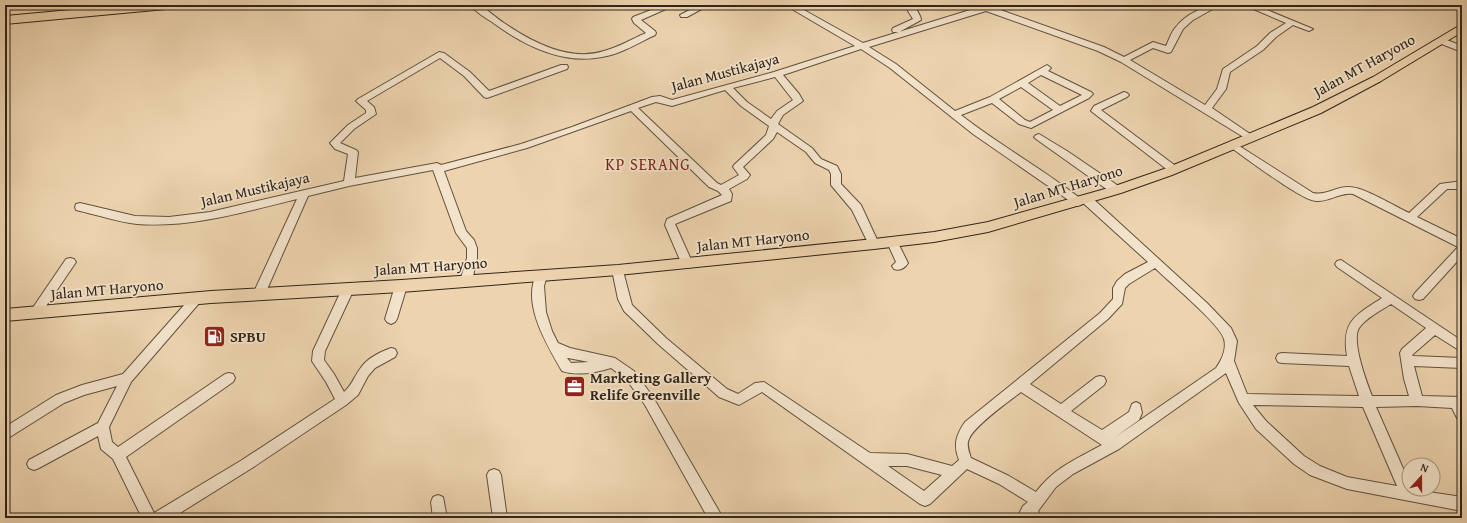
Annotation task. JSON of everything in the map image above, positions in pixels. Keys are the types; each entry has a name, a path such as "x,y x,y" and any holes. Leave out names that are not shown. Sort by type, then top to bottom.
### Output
{"highway":[{"path":"5,10 70,5"},
{"path":"5,20 166,5"}],"main road":[{"name":"Jalan MT Haryono","path":"5,315 197,298 401,286 687,264 934,237 988,227 1082,201 1173,170 1317,110 1349,95 1462,27"}],"street":[{"path":"474,5 525,39 555,54 570,57 585,57 601,56 652,33 636,19 671,5"},
{"path":"684,15 705,5"},
{"path":"789,5 862,46 893,66 976,132 1061,189 1082,201 1155,263 1203,306 1227,331 1231,341 1228,361 1220,372 1114,445 1068,470 1051,483 1031,512 1004,480 966,462 960,447 964,434 970,426 1114,308 1118,301 1121,284 1155,263"},
{"path":"873,42 917,20 917,17 912,11 911,5"},
{"name":"Jalan Mustikajaya","path":"80,207 135,220 169,221 210,216 349,183 438,167 524,146 575,129 655,99 660,98 668,103 672,103 777,74 983,7 997,5"},
{"path":"1124,60 1153,45 1168,50 1179,28 1190,18 1216,5"},
{"path":"1248,5 1309,29"},
{"path":"983,7 1101,49 1124,60 1206,109 1250,138"},
{"path":"1206,109 1221,91 1226,71 1260,48 1273,35 1291,23"},
{"path":"1442,40 1462,49"},
{"path":"349,183 353,152 338,147 335,143 350,128 371,114 371,109 361,101 439,55 467,74 485,95 564,67"},
{"path":"955,114 993,99 1046,69 1088,94 1031,125 1027,125 993,99"},
{"path":"722,189 743,177 745,174 738,167 739,165 770,137 774,124 780,113 798,101 796,96 777,74"},
{"path":"1022,83 1060,110"},
{"path":"727,87 744,104 809,150 818,161 833,168 836,174 836,185 857,208 874,244"},
{"path":"1124,95 1097,108 1096,111 1173,170"},
{"path":"633,108 713,185 722,189 727,194 727,198 671,222 670,225 687,264"},
{"path":"1039,138 1064,153 1116,190"},
{"path":"1233,145 1310,196 1325,198 1340,190 1352,190 1366,195 1462,244"},
{"path":"438,167 461,233 470,243 472,248 472,258 466,281"},
{"path":"1410,218 1444,186 1462,185"},
{"path":"259,294 304,194"},
{"path":"892,242 902,262 898,266"},
{"path":"1419,296 1462,249"},
{"path":"36,312 58,277 70,262"},
{"path":"1341,264 1461,346"},
{"path":"618,270 624,298 628,308 662,341 723,393 739,400 759,387 764,387 925,499 953,472 966,462"},
{"path":"542,276 538,286 540,312 546,331 554,346 568,353 613,363 630,375 649,401 716,518"},
{"path":"391,319 401,286"},
{"path":"342,401 330,378 318,361 319,351 348,289"},
{"path":"149,518 118,455 106,445 103,427 127,378 197,298"},
{"path":"1391,298 1357,323 1352,329 1350,338 1358,380 1401,479"},
{"path":"1417,400 1410,379 1406,353 1434,328"},
{"path":"159,518 247,464 342,401 354,391 364,372 371,364 391,353"},
{"path":"1282,358 1355,361"},
{"path":"1228,361 1242,399 1250,411 1261,425 1299,460 1315,471 1347,483 1401,492"},
{"path":"1407,361 1462,363"},
{"path":"5,434 60,400 82,390 127,378"},
{"path":"118,455 229,378"},
{"path":"1062,411 1100,381"},
{"path":"1020,386 1114,445"},
{"path":"1242,399 1367,402 1417,400 1460,406"},
{"path":"1102,438 1134,416 1136,413 1136,408"},
{"path":"34,464 103,427"},
{"path":"869,459 907,460 953,472"},
{"path":"494,475 500,518"},
{"path":"1427,497 1462,504"},
{"path":"438,502 440,518"}],"place":[{"name":"SPBU","path":"215,336"},
{"name":"Marketing Gallery Relife Greenville","path":"575,386"}],"district":[{"name":"KP SERANG","path":"648,164"}]}
